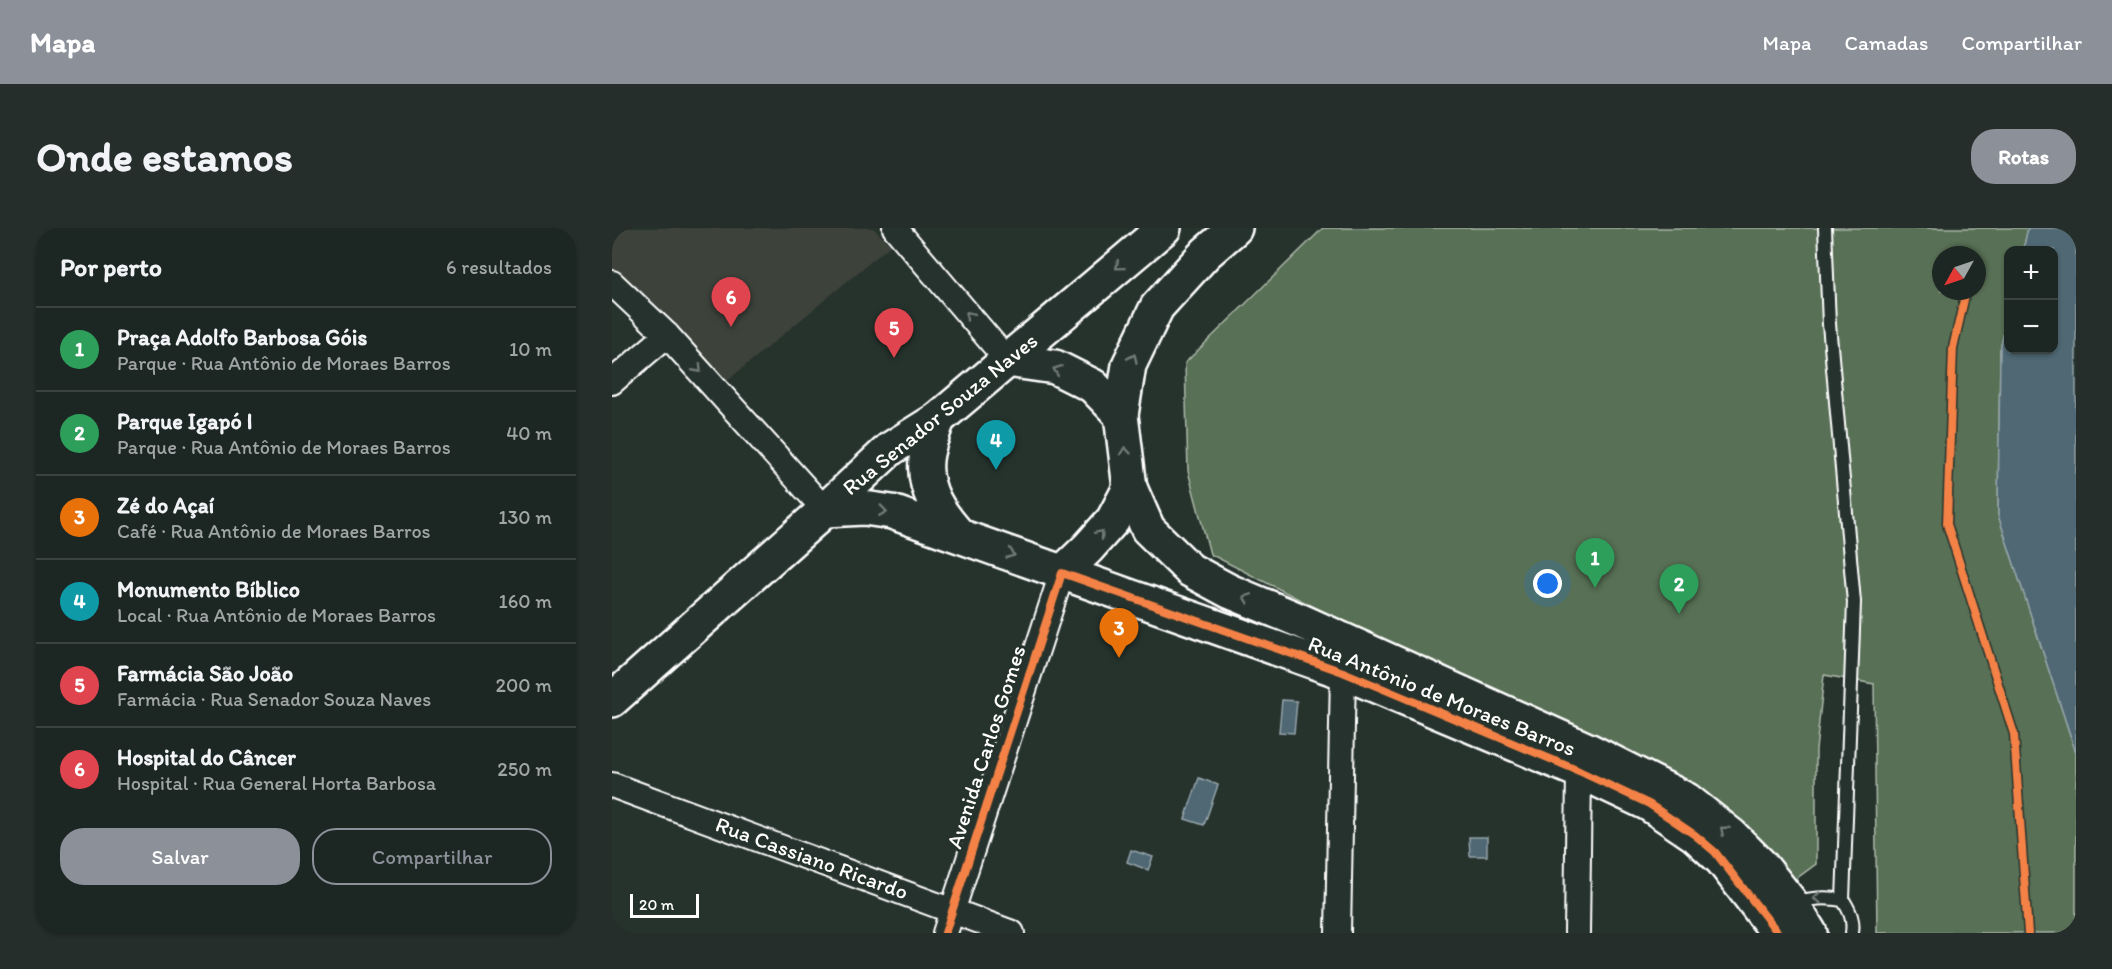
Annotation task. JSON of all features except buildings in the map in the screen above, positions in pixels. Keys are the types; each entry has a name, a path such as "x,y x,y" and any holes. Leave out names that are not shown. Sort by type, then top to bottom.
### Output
{"street":[{"path":"895,228 1007,360 1055,367 1093,386 1121,415"},
{"name":"Rua Senador Souza Naves","path":"612,700 890,449 938,419 1164,228"},
{"path":"1062,573 1113,520 1130,488 1121,415 1129,365 1157,307 1206,253 1235,228"},
{"path":"612,283 667,335 825,510"},
{"path":"612,382 667,335"},
{"path":"938,419 926,460 929,489 942,517 959,535"},
{"name":"Rua Antônio de Moraes Barros","path":"1130,488 1148,529 1191,570 1230,591 1588,750 1687,800 1731,835 1761,865 1791,923"},
{"name":"Rua Antônio de Moraes Barros","path":"825,510 864,508 892,512 959,535 1343,672 1579,771 1649,804 1695,835 1722,860 1740,868 1754,879 1791,923"},
{"name":"Avenida Carlos Gomes","path":"945,933 1062,573"},
{"path":"1301,621 1322,637 1336,655 1343,672 1338,933"},
{"path":"1577,933 1579,771 1587,766 1607,767 1663,795 1687,800"},
{"name":"Rua Cassiano Ricardo","path":"612,785 1012,933"},
{"path":"1791,923 1810,933"}],"lane":[{"path":"1825,228 1829,324 1854,602 1843,900 1850,911 1852,933"},
{"path":"1791,923 1811,898 1829,897 1843,900"}],"shaded area":[{"path":"612,228 873,228 891,245 727,381 612,272"}],"green space":[{"path":"1323,228 2028,228 2024,246 2004,246 2004,332 2000,350 1998,515 2076,753 2076,933 1877,933 1874,684 1824,675 1816,750 1816,864 1790,883 1529,716 1210,554 1188,471 1185,363"}],"water":[{"path":"2028,228 2076,228 2076,753 1998,515 2000,350 2004,332 2004,354 2058,354 2058,246 2024,246"},
{"path":"1282,700 1297,701 1294,733 1279,732"},
{"path":"1199,778 1218,785 1204,825 1185,819"},
{"path":"1469,837 1487,837 1487,856 1470,856"},
{"path":"1131,850 1153,857 1148,870 1127,862"}],"cycle path":[{"path":"1964,300 1953,348 1947,524 2014,734 2028,933"},
{"path":"945,933 1062,573 1343,672 1579,771 1649,804 1695,835 1715,852 1778,933"}],"place":[{"name":"Hospital do Câncer","path":"731,327"},
{"name":"Farmácia São João","path":"894,358"},
{"name":"Monumento Bíblico","path":"996,470"},
{"name":"Praça Adolfo Barbosa Góis","path":"1595,588"},
{"name":"Parque Igapó I","path":"1679,614"},
{"name":"Zé do Açaí","path":"1119,658"}]}
